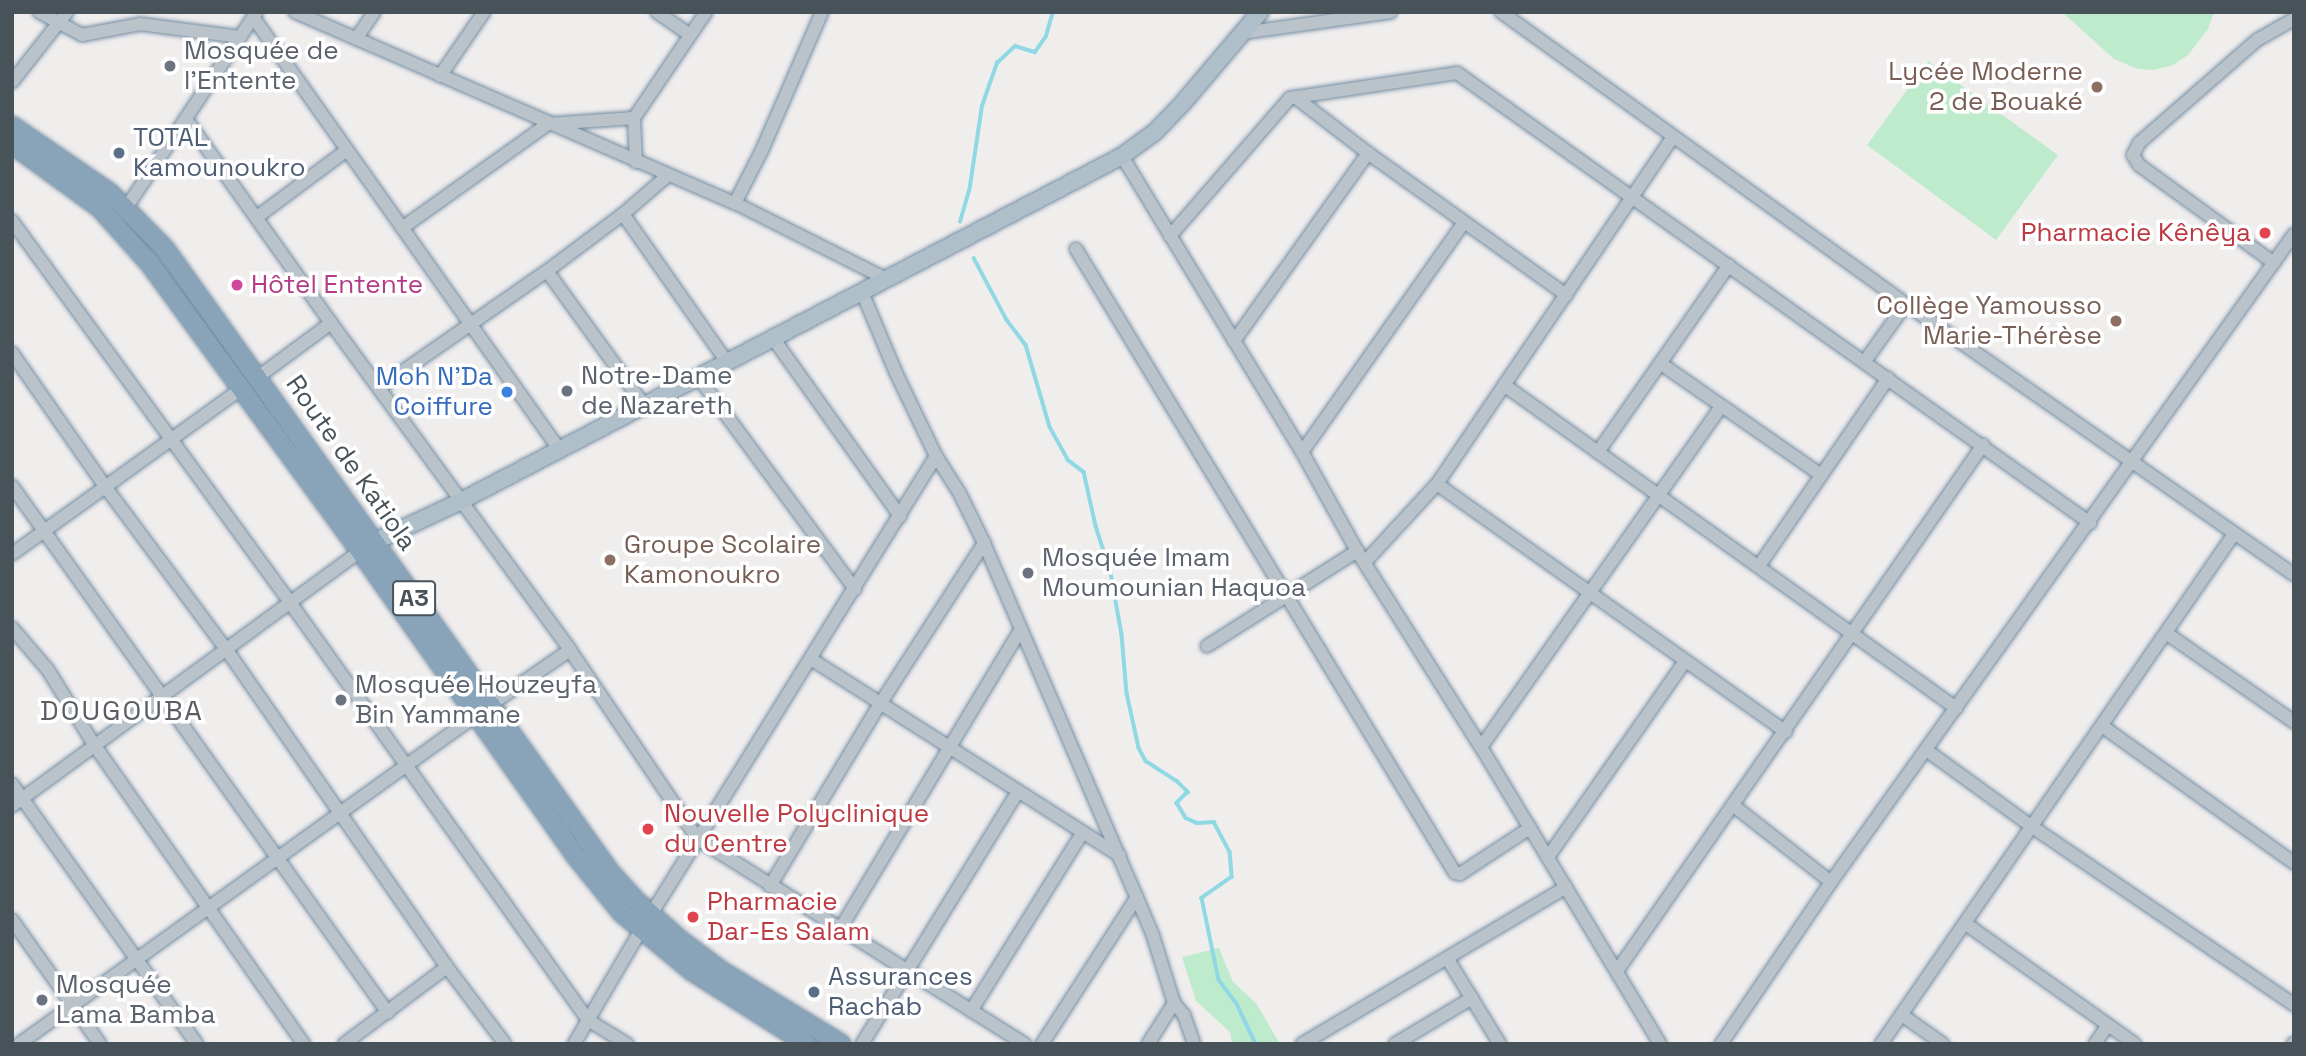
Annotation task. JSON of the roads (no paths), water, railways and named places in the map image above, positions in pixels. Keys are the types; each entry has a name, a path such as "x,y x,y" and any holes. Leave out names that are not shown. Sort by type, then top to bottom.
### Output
{"highway":[{"name":"Route de Katiola","path":"12,126 91,179 126,208 165,249 258,377 367,547 483,711 610,872 645,923 692,971 807,1044"},
{"name":"Route de Katiola","path":"12,144 100,208 150,264 241,388 367,547"},
{"name":"Route de Katiola","path":"645,923 841,1044"}],"main road":[{"path":"367,547 1122,156 1154,133 1182,104 1260,12"}],"street":[{"path":"39,12 57,25 82,35 140,24 240,37"},
{"path":"12,82 67,12"},
{"path":"295,12 667,176 735,203 886,279"},
{"path":"356,39 374,12"},
{"path":"440,76 484,12"},
{"path":"657,12 690,35"},
{"path":"636,162 635,118 706,12"},
{"path":"735,203 762,150 822,12"},
{"path":"1242,33 1391,12"},
{"path":"1501,12 1672,138 2132,464 2294,575"},
{"path":"126,208 255,15 559,449"},
{"path":"2274,263 2139,165 2133,155 2139,143 2257,40 2294,19"},
{"path":"1170,236 1290,98 1457,73 2090,523"},
{"path":"1295,97 1368,153 1566,295"},
{"path":"402,228 548,124 635,118"},
{"path":"186,119 570,650 698,839 1025,1044"},
{"path":"1207,646 1361,556 1437,484 1672,138"},
{"path":"257,217 347,150"},
{"path":"1234,341 1368,153"},
{"path":"1122,156 1302,452 1361,556 1481,747 1660,1044"},
{"path":"379,388 547,271 623,214 667,176"},
{"path":"623,214 727,362"},
{"path":"12,221 289,601 588,1020 627,1044"},
{"path":"1302,452 1464,222"},
{"path":"1738,1044 1724,1040 1831,882 2294,234"},
{"path":"1076,249 1455,873 1460,874 1530,828"},
{"path":"1598,452 1729,265"},
{"path":"547,271 644,405"},
{"path":"862,292 896,373 936,456 960,494 984,543 1120,856 1153,936 1174,1003 1184,1015 1194,1044"},
{"path":"1865,361 1906,304"},
{"path":"258,377 331,323"},
{"path":"773,338 900,516"},
{"path":"12,353 104,485 226,649 447,967 505,1044"},
{"path":"1660,363 1821,475"},
{"path":"698,377 855,589"},
{"path":"1759,566 1888,378"},
{"path":"1504,385 1956,708"},
{"path":"12,554 241,388"},
{"path":"1481,747 1721,407"},
{"path":"1617,971 1786,732 1983,445"},
{"path":"574,1044 645,923 936,456"},
{"path":"1437,484 1786,732"},
{"path":"12,486 388,1013"},
{"path":"1881,1044 2234,534"},
{"path":"770,886 880,704 984,543"},
{"path":"17,802 95,746 162,693 367,547"},
{"path":"12,628 48,670 95,746 304,1044"},
{"path":"840,929 1021,629"},
{"path":"2166,633 2294,722"},
{"path":"19,1044 570,650"},
{"path":"811,659 1120,856"},
{"path":"1548,857 1685,661"},
{"path":"2102,726 2294,863"},
{"path":"1926,750 2031,826 2294,1005"},
{"path":"12,784 17,802 137,959 197,1044"},
{"path":"862,1044 905,970 1018,791"},
{"path":"1734,806 1831,882"},
{"path":"971,1011 1083,832"},
{"path":"1302,1044 1566,887"},
{"path":"1042,1044 1137,897"},
{"path":"12,920 100,1044"},
{"path":"1966,924 2134,1044"},
{"path":"1447,958 1500,1044"},
{"path":"344,1044 447,967"},
{"path":"1395,1044 1472,998"},
{"path":"1149,1044 1174,1003"},
{"path":"1902,1015 1943,1044"},
{"path":"2095,1044 2108,1025"}],"waterway":[{"path":"960,222 970,186 982,106 997,63 1015,46 1035,52 1046,36 1053,12"},
{"path":"974,258 1007,320 1026,345 1050,427 1068,460 1084,472 1096,526 1111,573 1122,635 1127,693 1139,748 1146,761 1177,781 1188,792 1177,803 1186,818 1197,823 1214,822 1230,852 1232,877 1202,898 1219,980 1237,1004 1256,1044"}],"place":[{"name":"Mosquée de l'Entente","path":"170,66"},
{"name":"Lycée Moderne 2 de Bouaké","path":"2097,87"},
{"name":"TOTAL Kamounoukro","path":"119,153"},
{"name":"Pharmacie Kênêya","path":"2265,233"},
{"name":"Hôtel Entente","path":"237,285"},
{"name":"Collège Yamousso Marie-Thérèse","path":"2116,321"},
{"name":"Notre-Dame de Nazareth","path":"567,391"},
{"name":"Moh N'Da Coiffure","path":"507,392"},
{"name":"Groupe Scolaire Kamonoukro","path":"610,560"},
{"name":"Mosquée Imam Moumounian Haquoa","path":"1028,573"},
{"name":"Mosquée Houzeyfa Bin Yammane","path":"341,700"},
{"name":"Nouvelle Polyclinique du Centre","path":"648,829"},
{"name":"Pharmacie Dar-Es Salam","path":"693,917"},
{"name":"Assurances Rachab","path":"814,992"},
{"name":"Mosquée Lama Bamba","path":"42,1000"}],"district":[{"name":"DOUGOUBA","path":"122,710"}]}
